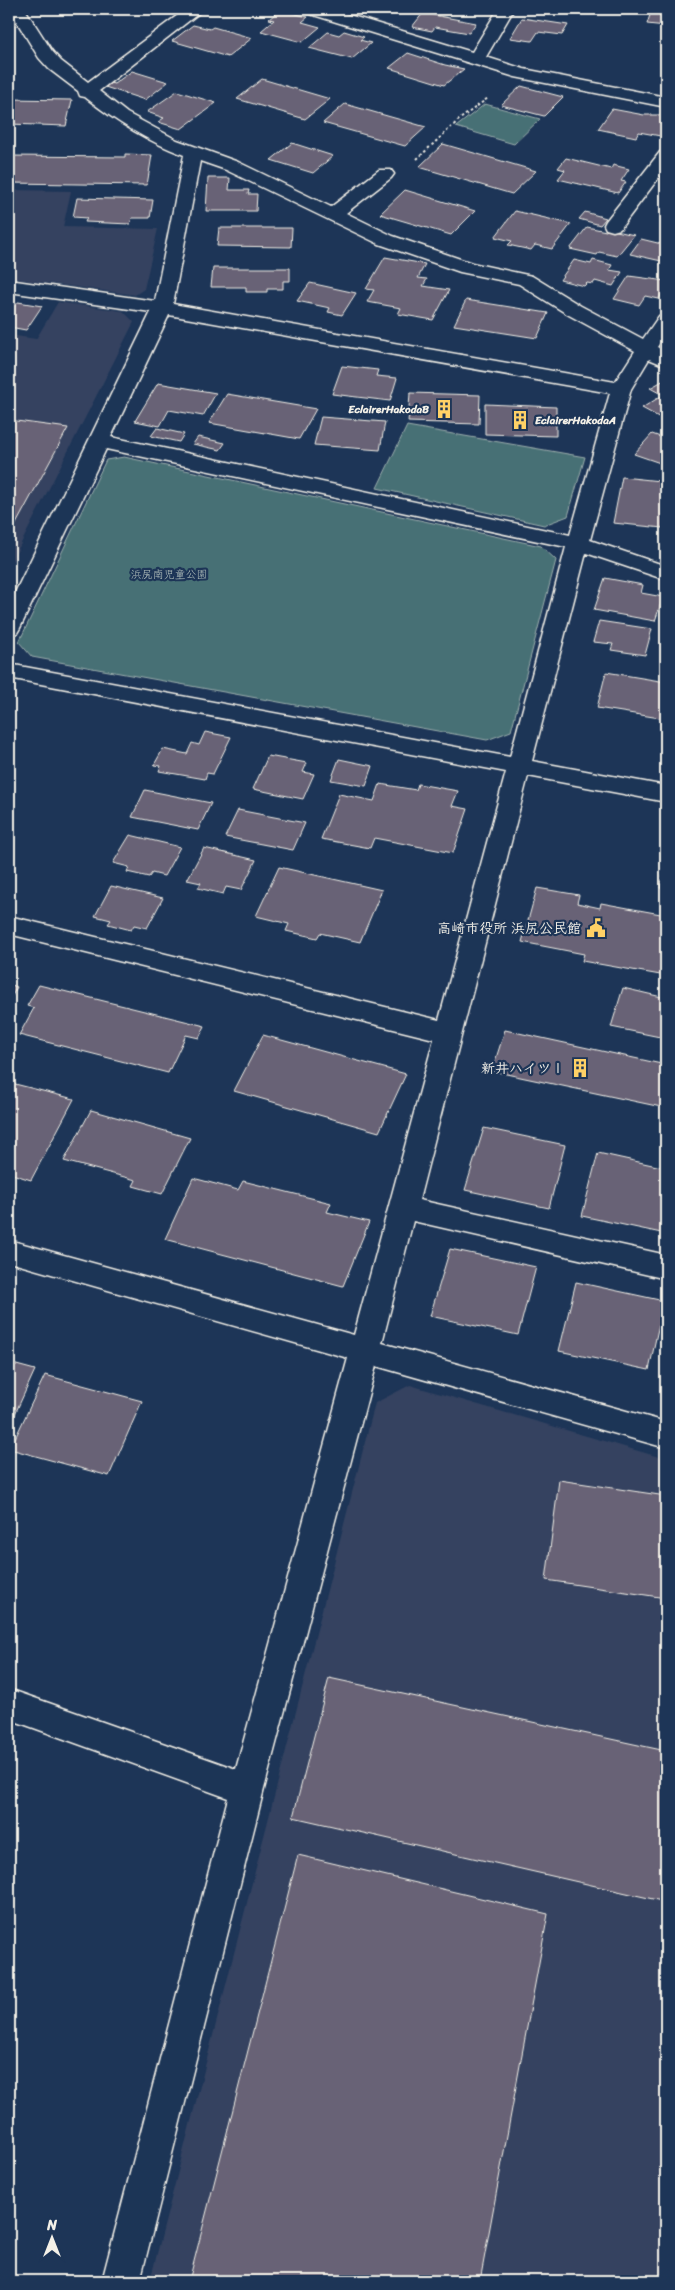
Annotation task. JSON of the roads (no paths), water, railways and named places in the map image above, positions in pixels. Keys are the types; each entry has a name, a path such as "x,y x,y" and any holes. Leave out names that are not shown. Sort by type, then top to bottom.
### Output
{"street":[{"path":"17,9 45,54 55,65 86,92 121,117 171,144 232,166 332,215 395,243 467,268 525,280 574,310 656,354"},
{"path":"86,92 196,9"},
{"path":"314,9 521,73 666,102"},
{"path":"476,60 506,9"},
{"path":"9,628 163,308 193,152"},
{"path":"612,225 666,156"},
{"path":"332,215 385,174"},
{"path":"9,286 163,308 621,389"},
{"path":"121,2281 247,1789 366,1350 578,543 621,389 656,354 666,320"},
{"path":"99,441 578,543 666,573"},
{"path":"9,671 666,794"},
{"path":"9,924 450,1033"},
{"path":"403,1208 662,1266"},
{"path":"9,1251 666,1435"},
{"path":"9,1704 247,1789"}],"place":[{"name":"EclairerHakodaB","path":"444,409"},
{"name":"EclairerHakodaA","path":"520,420"},
{"name":"高崎市役所 浜尻公民館","path":"596,928"},
{"name":"新井ハイツⅠ","path":"580,1068"}],"park label":[{"name":"浜尻南児童公園","path":"169,574"}]}
